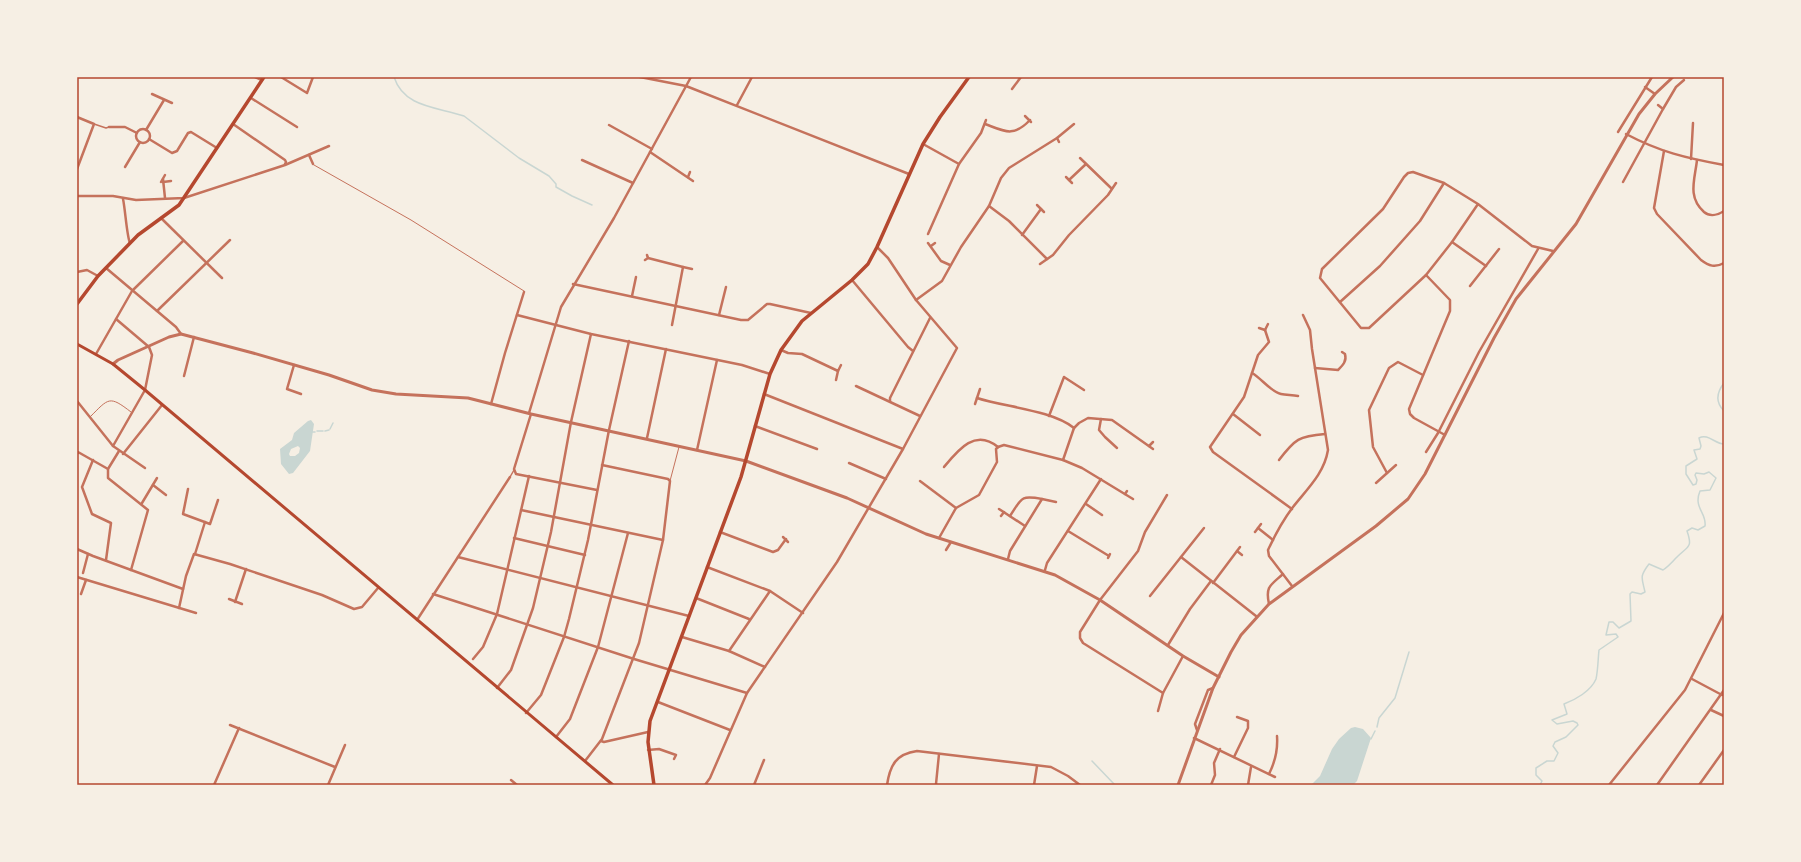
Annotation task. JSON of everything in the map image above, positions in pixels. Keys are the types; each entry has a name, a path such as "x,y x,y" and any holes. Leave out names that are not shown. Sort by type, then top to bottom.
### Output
{"main road":[{"path":"654,785 648,750 648,732 650,721 746,461 770,374 781,350 802,320 852,280 868,264 878,247 923,144 940,117 969,77"},
{"path":"77,304 98,276 138,235 179,205 263,79"},
{"path":"77,344 113,364 145,390 612,785"}],"street":[{"path":"255,77 263,79"},
{"path":"281,77 308,94 313,77"},
{"path":"640,77 686,86 909,174"},
{"path":"417,620 510,477 514,469 530,414 554,325 561,307 614,218 691,77"},
{"path":"736,105 752,77"},
{"path":"1012,88 1021,77"},
{"path":"1618,132 1652,77"},
{"path":"1178,785 1213,688 1220,677 1231,652 1256,616 1292,586 1376,526 1408,499 1425,474 1494,338 1516,299 1576,224 1626,134 1654,94 1673,77"},
{"path":"1622,182 1676,87 1684,80"},
{"path":"1645,87 1654,94"},
{"path":"152,94 172,103"},
{"path":"251,98 297,127"},
{"path":"146,130 164,100"},
{"path":"1658,106 1663,109"},
{"path":"928,234 959,164 981,133 986,122 1009,133 1014,132 1030,121 1025,116"},
{"path":"77,117 106,128 125,127 137,133"},
{"path":"1692,159 1693,123"},
{"path":"77,170 94,124"},
{"path":"233,124 285,160 285,165"},
{"path":"916,300 942,280 950,265 989,206 1001,178 1009,168 1057,138 1074,124"},
{"path":"609,125 651,151 694,181"},
{"path":"137,133 140,130 146,130"},
{"path":"146,130 150,135 149,140"},
{"path":"149,140 172,153 177,151 188,133 191,132 218,148"},
{"path":"137,133 137,139 140,142"},
{"path":"1626,134 1643,143 1664,151 1692,159 1724,165"},
{"path":"1057,138 1059,142"},
{"path":"140,142 144,143 149,140"},
{"path":"125,167 140,142"},
{"path":"923,144 959,164"},
{"path":"77,196 113,196 123,199 151,200 184,198 285,165 329,146"},
{"path":"1664,151 1654,208 1657,214 1701,260 1715,266 1724,263"},
{"path":"308,155 313,164"},
{"path":"1080,158 1112,188"},
{"path":"582,160 633,183"},
{"path":"1697,160 1693,194 1694,200 1706,214 1715,215 1724,211"},
{"path":"1069,180 1086,164"},
{"path":"688,177 690,172"},
{"path":"1478,204 1452,242 1426,275 1369,328 1361,328 1320,278 1322,269 1383,209 1404,176 1408,173 1414,172 1444,183 1478,204 1532,246 1538,249 1553,251"},
{"path":"165,175 162,181 165,198"},
{"path":"1066,177 1072,183"},
{"path":"162,181 171,181"},
{"path":"1040,264 1053,255 1069,235 1108,195 1116,183"},
{"path":"1340,302 1380,266 1420,221 1444,183"},
{"path":"123,199 128,229 128,240 130,243"},
{"path":"1037,205 1044,212"},
{"path":"989,206 1009,221 1047,259"},
{"path":"1022,235 1041,209"},
{"path":"161,218 222,278"},
{"path":"157,311 230,240"},
{"path":"96,354 132,291 183,241"},
{"path":"1452,242 1486,266"},
{"path":"928,243 940,261 950,265"},
{"path":"931,246 935,243"},
{"path":"705,785 710,778 747,693 837,562 903,449 957,348 930,318 888,258 878,247"},
{"path":"1470,286 1499,249"},
{"path":"1426,452 1438,433 1479,352 1538,249"},
{"path":"647,258 692,270"},
{"path":"672,325 683,267"},
{"path":"106,268 176,327 181,334"},
{"path":"77,272 87,270 98,276"},
{"path":"1426,275 1450,300 1450,311 1423,375 1410,410 1410,414 1438,433 1445,435"},
{"path":"632,296 636,277"},
{"path":"852,280 913,351"},
{"path":"574,284 748,320 767,304 811,313"},
{"path":"719,315 726,287"},
{"path":"492,404 505,353 524,292"},
{"path":"517,315 592,334 742,365 770,374"},
{"path":"1292,586 1269,556 1268,550 1292,509 1324,466 1328,450 1310,330 1303,315"},
{"path":"890,401 890,398 930,318"},
{"path":"113,446 133,414 145,390 152,353 149,347 116,319"},
{"path":"1268,324 1265,330 1270,342 1258,355 1244,397 1234,414 1210,447 1214,452 1292,509"},
{"path":"1258,328 1265,330"},
{"path":"113,364 118,360 169,337 181,334 253,352 372,390 396,394 468,398 530,414 647,438 746,461 820,487 926,534 1045,570 1100,600 1184,656 1220,677"},
{"path":"497,688 511,670 528,625 548,546 572,422 592,334"},
{"path":"184,376 194,337"},
{"path":"526,713 541,695 564,637 585,555 609,430 629,341"},
{"path":"647,438 666,349"},
{"path":"781,350 788,353 802,354 838,371"},
{"path":"1315,368 1338,370 1343,365 1346,358 1345,354 1342,352"},
{"path":"697,450 717,360"},
{"path":"1387,473 1373,447 1369,410 1389,368 1398,362 1423,375"},
{"path":"294,365 287,389 301,394"},
{"path":"836,380 841,365"},
{"path":"1252,372 1274,391 1280,394 1298,396"},
{"path":"1049,416 1064,377 1084,390"},
{"path":"856,386 920,416"},
{"path":"974,404 980,389"},
{"path":"764,394 903,449"},
{"path":"977,398 1049,416 1069,424 1074,428"},
{"path":"77,401 113,446 145,468"},
{"path":"123,454 162,405"},
{"path":"1234,414 1260,435"},
{"path":"1063,460 1074,428 1088,418 1112,420 1153,449"},
{"path":"1100,419 1099,430 1101,434 1117,448"},
{"path":"755,426 817,450"},
{"path":"1279,460 1291,444 1299,438 1325,434"},
{"path":"944,467 959,449 973,441 983,439 994,443 998,447"},
{"path":"1149,446 1153,442"},
{"path":"998,447 1004,445 1063,460 1082,468 1133,499"},
{"path":"939,538 956,508 979,494 997,462 996,449 998,447"},
{"path":"119,451 108,469 108,478 142,503 148,510 131,570"},
{"path":"77,454 78,452 108,469"},
{"path":"93,460 82,487 92,514 111,524 106,560"},
{"path":"849,463 886,479"},
{"path":"585,762 601,741 634,659 663,540 670,481 668,479 602,465"},
{"path":"1376,483 1396,465"},
{"path":"514,469 516,474 597,490"},
{"path":"469,663 483,647 496,614 529,476"},
{"path":"142,503 157,478"},
{"path":"1045,570 1047,563 1101,479"},
{"path":"920,480 956,508"},
{"path":"153,485 166,495"},
{"path":"188,489 183,514 204,522 210,524 218,500"},
{"path":"1163,693 1083,643 1080,638 1080,632 1100,600 1138,551 1145,532 1167,495"},
{"path":"1010,516 1025,497 1056,502"},
{"path":"1008,559 1010,551 1042,499"},
{"path":"1086,504 1102,515"},
{"path":"999,508 1025,526"},
{"path":"521,510 553,518 663,540"},
{"path":"1001,516 1004,512"},
{"path":"179,608 192,558 204,522"},
{"path":"1255,532 1261,524"},
{"path":"1150,596 1204,528"},
{"path":"1258,528 1273,540"},
{"path":"1068,531 1109,556"},
{"path":"720,532 773,552 778,550 786,539"},
{"path":"556,738 570,719 598,647 628,533"},
{"path":"782,537 788,542"},
{"path":"514,538 585,555"},
{"path":"946,550 951,542"},
{"path":"1168,645 1190,609 1240,547"},
{"path":"77,548 88,554 183,589"},
{"path":"1237,551 1242,555"},
{"path":"83,573 88,554"},
{"path":"194,554 219,560 322,595 354,609 362,607 378,588"},
{"path":"1181,556 1256,616"},
{"path":"458,557 689,616"},
{"path":"707,567 770,591 803,613"},
{"path":"235,602 246,569"},
{"path":"1269,604 1266,593 1268,587 1283,574"},
{"path":"77,578 196,613"},
{"path":"81,594 86,580"},
{"path":"729,651 749,619 770,591"},
{"path":"433,594 564,637 747,693"},
{"path":"696,597 749,619"},
{"path":"229,599 242,604"},
{"path":"1609,785 1678,701 1692,679 1724,613"},
{"path":"682,637 729,651 765,667"},
{"path":"1158,711 1163,693 1184,656"},
{"path":"1692,679 1722,695"},
{"path":"1657,785 1722,695 1724,690"},
{"path":"658,702 730,730"},
{"path":"1711,710 1724,716"},
{"path":"1234,757 1248,728 1248,720 1237,717"},
{"path":"230,725 334,767"},
{"path":"214,785 239,728"},
{"path":"601,741 604,742 648,732"},
{"path":"1269,774 1274,764 1278,745 1277,736"},
{"path":"1194,738 1220,749 1251,767 1275,777"},
{"path":"328,785 334,767 345,745"},
{"path":"1211,785 1215,775 1214,763 1220,749"},
{"path":"648,750 664,750 676,755 674,759"},
{"path":"1699,785 1724,750"},
{"path":"887,785 889,770 897,760 906,753 917,751 1051,767 1068,776 1080,785"},
{"path":"936,784 939,754"},
{"path":"754,785 764,760"},
{"path":"1034,785 1038,766"},
{"path":"1248,785 1251,767"},
{"path":"511,780 516,785"}],"lane":[{"path":"313,164 411,220 524,292"},
{"path":"90,417 104,403 112,400 116,401 133,414"},
{"path":"670,481 680,446"}],"shaded area":[{"path":"311,420 314,424 310,451 293,473 289,474 281,464 280,449 292,440 294,433","holes":["298,446 300,448 299,453 295,456 290,456 289,454 291,449"]},
{"path":"1355,727 1363,729 1371,738 1357,781 1353,785 1311,785 1320,776 1332,749 1339,739 1351,728"}],"waterway":[{"path":"394,77 399,87 414,101 423,105 464,116 519,158 549,176 556,184 556,187 592,205"},
{"path":"1724,383 1718,397 1719,404 1724,411"},
{"path":"330,429 333,423"},
{"path":"325,431 329,430"},
{"path":"317,431 323,431"},
{"path":"1540,785 1542,781 1536,775 1536,768 1547,761 1554,761 1558,753 1553,746 1555,742 1566,737 1578,725 1573,721 1557,724 1552,720 1567,714 1564,704 1582,694 1594,683 1597,676 1599,650 1618,637 1616,634 1606,635 1609,622 1613,622 1619,628 1631,621 1630,594 1632,592 1641,594 1645,592 1642,578 1649,564 1663,570 1688,546 1690,541 1687,531 1692,528 1698,530 1705,526 1698,497 1700,491 1710,490 1716,478 1709,472 1704,474 1696,473 1695,475 1697,480 1696,484 1693,485 1686,474 1686,466 1697,459 1694,450 1700,449 1701,446 1699,438 1705,437 1724,444"},
{"path":"1377,727 1379,718 1395,698 1409,652"},
{"path":"1371,739 1375,731"},
{"path":"1092,761 1115,785"}]}
